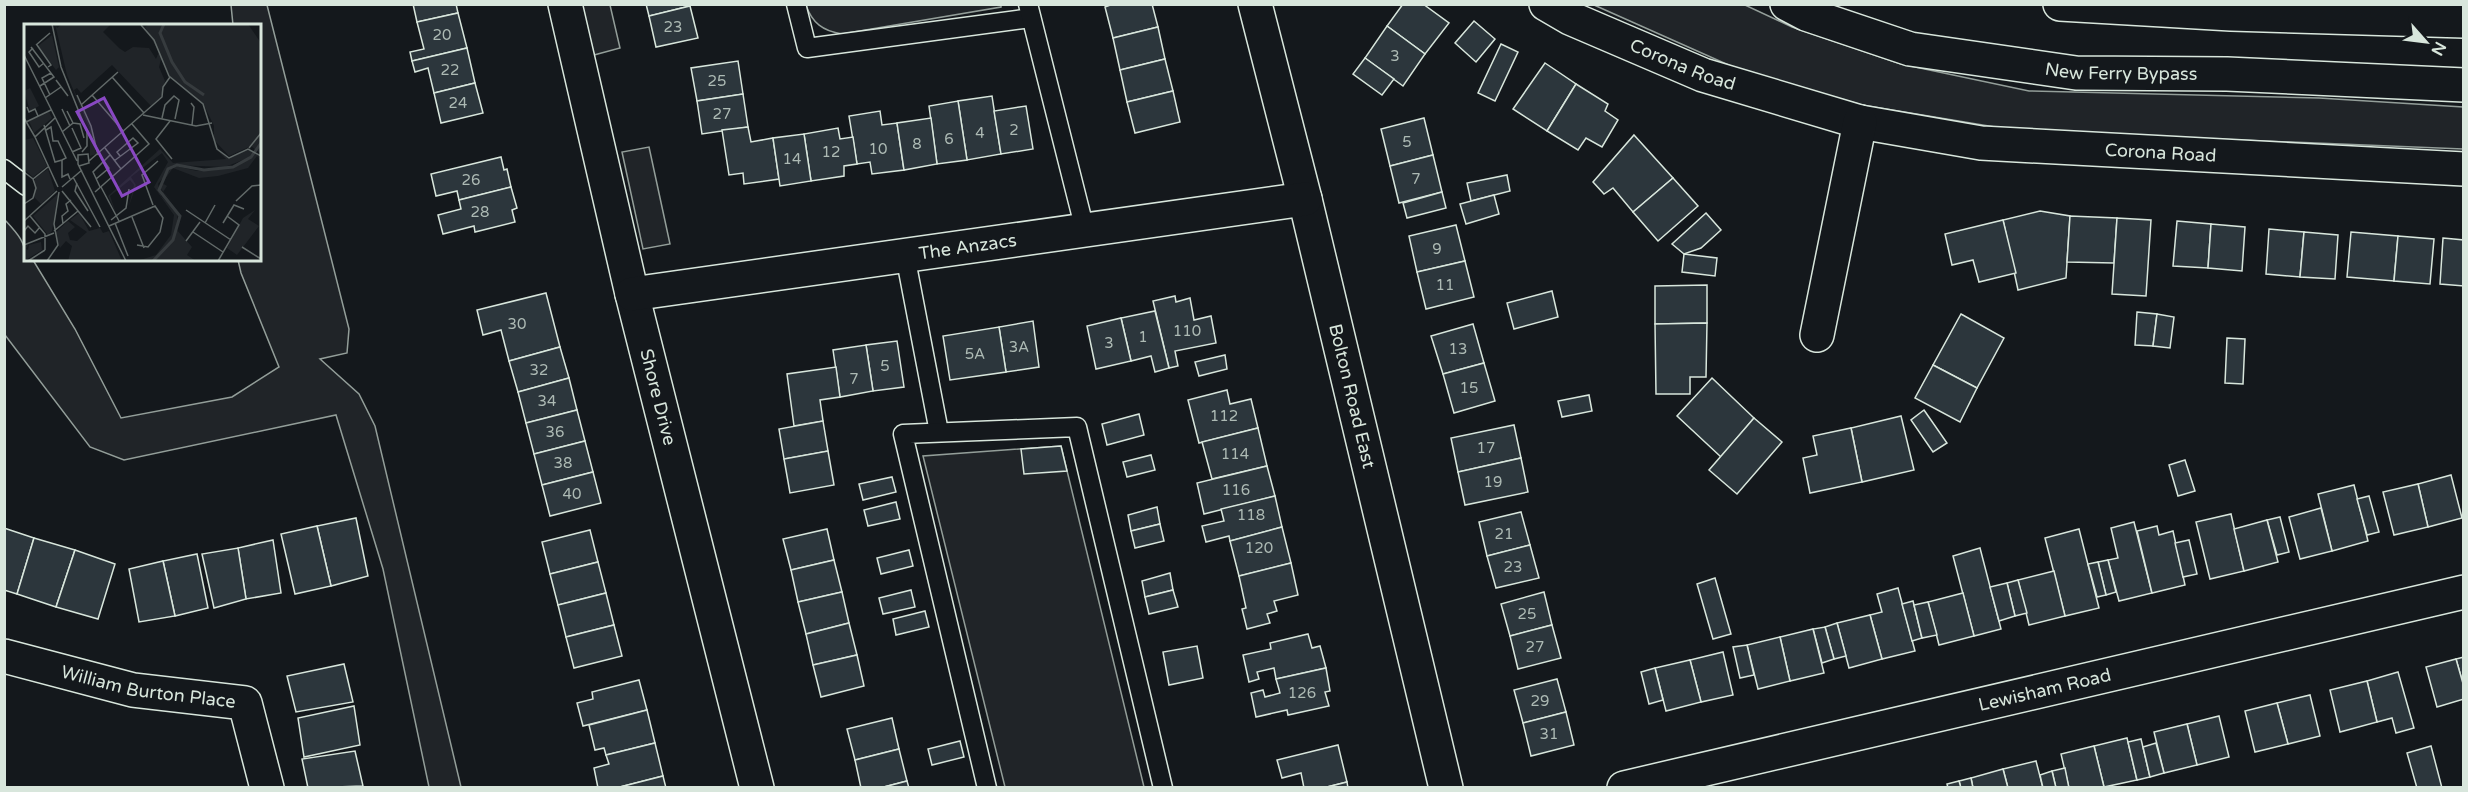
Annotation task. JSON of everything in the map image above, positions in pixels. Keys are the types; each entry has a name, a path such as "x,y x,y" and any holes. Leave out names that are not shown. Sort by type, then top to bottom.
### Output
{"main road":[{"name":"Shore Drive","path":"565,4 632,294 757,788"},
{"name":"Bolton Road East","path":"1255,4 1305,199 1446,788"},
{"name":"Corona Road","path":"1546,4 1570,18 1703,75 1860,122 1981,143 2463,169"},
{"name":"New Ferry Bypass","path":"1787,4 1806,14 1910,50 2076,73 2227,74 2463,85"},
{"path":"2060,4 2231,14 2463,21"},
{"path":"1817,335 1860,122"},
{"name":"The Anzacs","path":"632,294 1305,199"},
{"name":"Lewisham Road","path":"1624,788 2463,592"},
{"name":"William Burton Place","path":"4,656 133,690 245,703 267,788"}],"lane":[{"path":"796,4 807,48 1029,11 1085,230"},
{"path":"4,169 24,184"},
{"path":"905,255 939,432"},
{"path":"987,788 903,434 1077,427 1163,788"}],"shaded area":[{"path":"231,5 267,5 349,329 347,353 320,359 359,394 375,426 461,787 429,787 383,569 336,415 124,460 90,447 5,335 5,220 23,243 24,261 34,261 75,329 121,418 232,397 279,367 238,261 261,261 261,24 233,24"},
{"path":"582,5 610,5 620,48 594,55"},
{"path":"806,5 1001,5 1001,7 842,34 829,31 819,25 811,17"},
{"path":"1594,5 1745,5 1792,27 1901,64 2029,91 2319,98 2463,107 2463,149 2019,131 1862,105 1742,71"},
{"path":"649,147 670,244 643,249 622,152"},
{"path":"1061,446 1144,787 1005,787 923,456"}],"building":[{"path":"413,4 456,4 458,13 417,22"},
{"path":"646,4 690,4 690,6 649,16"},
{"path":"1113,4 1152,4 1158,27 1113,38 1105,7"},
{"path":"1403,4 1423,4 1449,23 1425,54 1387,26"},
{"path":"690,6 698,38 656,47 649,16"},
{"path":"458,13 467,48 412,61 410,52 424,49 417,22"},
{"path":"1474,21 1495,39 1476,62 1455,43"},
{"path":"1387,26 1425,54 1403,86 1365,58"},
{"path":"1158,27 1165,59 1120,70 1113,38"},
{"path":"1501,44 1518,52 1495,101 1478,93"},
{"path":"467,48 475,83 434,93 428,68 415,72 412,61"},
{"path":"1365,58 1394,79 1382,95 1353,74"},
{"path":"1165,59 1173,91 1127,102 1120,70"},
{"path":"738,61 743,94 697,101 691,68"},
{"path":"1545,63 1576,84 1547,131 1513,109"},
{"path":"475,83 483,113 441,123 434,93"},
{"path":"1576,84 1608,104 1605,111 1618,120 1602,147 1586,138 1578,150 1547,131"},
{"path":"1173,91 1180,122 1135,133 1127,102"},
{"path":"743,94 748,127 702,134 697,101"},
{"path":"992,96 1001,154 967,160 958,101"},
{"path":"958,101 967,160 937,164 929,106"},
{"path":"1026,106 1033,149 1001,154 994,111"},
{"path":"880,111 882,125 897,123 904,170 872,174 870,162 857,164 849,116"},
{"path":"931,118 937,164 904,170 897,123"},
{"path":"1424,118 1433,155 1390,166 1381,129"},
{"path":"748,127 751,142 773,138 779,179 744,184 743,173 729,175 722,130"},
{"path":"838,128 840,139 853,137 857,164 844,166 844,176 811,181 804,134"},
{"path":"804,134 811,181 780,186 773,138"},
{"path":"1634,135 1673,178 1633,212 1613,188 1604,194 1593,182"},
{"path":"1433,155 1442,192 1399,203 1390,166"},
{"path":"501,157 504,170 507,169 511,187 459,200 457,191 436,196 431,174"},
{"path":"1507,175 1510,191 1471,201 1467,183"},
{"path":"1673,178 1698,206 1658,241 1633,212"},
{"path":"511,187 517,208 512,210 515,222 475,232 474,226 443,234 438,215 461,209 459,200"},
{"path":"1442,192 1446,208 1407,218 1403,203"},
{"path":"1494,195 1499,214 1466,224 1460,204"},
{"path":"2040,211 2070,216 2066,278 2018,290 2003,220"},
{"path":"1706,213 1721,230 1701,248 1684,254 1672,244"},
{"path":"2070,216 2117,218 2114,263 2067,262"},
{"path":"2117,218 2151,220 2146,296 2112,294"},
{"path":"2003,220 2016,273 1979,282 1973,260 1952,265 1945,234"},
{"path":"2177,221 2211,224 2208,268 2173,266"},
{"path":"2211,224 2245,227 2242,271 2208,268"},
{"path":"1456,225 1465,261 1417,272 1409,236"},
{"path":"2269,229 2304,232 2300,277 2266,274"},
{"path":"2304,232 2338,235 2335,279 2300,277"},
{"path":"2351,232 2398,236 2394,281 2347,277"},
{"path":"2398,236 2434,239 2430,284 2394,281"},
{"path":"2443,238 2464,240 2464,286 2440,284"},
{"path":"1684,254 1717,258 1715,276 1682,272"},
{"path":"1465,261 1474,297 1426,309 1417,272"},
{"path":"1707,285 1707,323 1655,324 1655,286"},
{"path":"1552,291 1558,317 1514,329 1507,303"},
{"path":"546,293 560,347 509,361 501,330 483,335 477,310"},
{"path":"1175,296 1176,302 1190,298 1194,320 1211,316 1216,343 1175,351 1178,366 1169,368 1153,301"},
{"path":"1155,311 1169,368 1155,372 1151,356 1131,361 1121,318"},
{"path":"2137,312 2157,314 2153,346 2135,345"},
{"path":"1961,314 2004,338 1977,388 1933,365"},
{"path":"2157,314 2174,317 2170,348 2153,346"},
{"path":"1121,318 1131,361 1096,369 1087,326"},
{"path":"1033,321 1039,367 1006,372 999,327"},
{"path":"1707,323 1706,377 1690,377 1690,394 1656,394 1655,324"},
{"path":"1473,324 1484,363 1443,374 1431,336"},
{"path":"999,327 1006,372 950,380 943,336"},
{"path":"2227,338 2245,339 2243,384 2225,383"},
{"path":"897,341 904,387 873,391 866,345"},
{"path":"866,345 873,391 840,397 833,350"},
{"path":"560,347 569,378 518,392 509,361"},
{"path":"1225,355 1227,369 1199,376 1195,362"},
{"path":"1484,363 1495,401 1454,413 1443,374"},
{"path":"1933,365 1977,388 1960,422 1915,398"},
{"path":"836,367 840,397 820,400 823,421 794,426 787,374"},
{"path":"569,378 577,410 526,423 518,392"},
{"path":"1712,378 1754,418 1721,457 1677,416"},
{"path":"1227,390 1230,404 1251,399 1258,428 1199,443 1188,400"},
{"path":"1589,395 1592,411 1562,417 1558,401"},
{"path":"577,410 585,441 534,454 526,423"},
{"path":"1924,410 1947,443 1933,452 1911,420"},
{"path":"1139,414 1144,435 1107,445 1102,424"},
{"path":"1901,416 1914,470 1862,482 1851,428"},
{"path":"1754,418 1782,442 1737,494 1709,470"},
{"path":"823,421 828,451 784,459 779,429"},
{"path":"1514,425 1521,458 1458,472 1451,438"},
{"path":"1258,428 1267,466 1212,479 1202,442"},
{"path":"1851,428 1862,482 1810,493 1803,458 1817,455 1813,436"},
{"path":"585,441 593,472 542,485 534,454"},
{"path":"1061,446 1067,471 1024,474 1021,449"},
{"path":"828,451 834,485 790,493 784,459"},
{"path":"1151,455 1155,470 1127,477 1123,462"},
{"path":"1521,458 1528,492 1465,505 1458,472"},
{"path":"2185,460 2195,491 2178,496 2169,465"},
{"path":"1267,466 1275,496 1204,514 1197,483"},
{"path":"593,472 601,503 550,516 542,485"},
{"path":"2451,475 2462,518 2428,527 2418,484"},
{"path":"892,477 896,492 863,500 859,484"},
{"path":"2418,484 2428,527 2394,535 2383,492"},
{"path":"2354,485 2368,541 2332,551 2318,494"},
{"path":"1275,496 1282,527 1230,541 1229,536 1206,542 1202,526 1224,521 1221,509"},
{"path":"2369,496 2379,532 2367,535 2357,499"},
{"path":"896,502 900,519 868,526 864,510"},
{"path":"1157,507 1160,524 1131,531 1128,515"},
{"path":"2321,508 2332,551 2300,559 2289,517"},
{"path":"1521,512 1530,545 1487,556 1479,522"},
{"path":"2231,514 2244,571 2210,579 2196,522"},
{"path":"2280,517 2289,552 2277,555 2267,520"},
{"path":"356,518 368,576 331,586 317,526"},
{"path":"2267,520 2278,562 2244,571 2234,529"},
{"path":"2134,522 2152,593 2119,601 2108,560 2118,558 2111,528"},
{"path":"1160,524 1164,541 1135,548 1131,531"},
{"path":"317,526 331,586 295,594 281,534"},
{"path":"2157,526 2159,535 2173,531 2185,585 2152,593 2137,531"},
{"path":"1282,527 1291,563 1239,576 1230,541"},
{"path":"4,528 34,538 17,594 4,590"},
{"path":"827,529 834,560 791,570 783,539"},
{"path":"2079,529 2099,608 2065,616 2045,538"},
{"path":"590,530 598,562 550,574 542,542"},
{"path":"34,538 75,550 56,607 17,594"},
{"path":"273,540 281,593 246,599 238,548"},
{"path":"2189,540 2197,574 2183,577 2175,543"},
{"path":"1530,545 1539,578 1496,588 1487,556"},
{"path":"238,548 246,599 214,608 202,554"},
{"path":"1980,548 2001,629 1974,636 1953,556"},
{"path":"75,550 115,564 98,619 56,607"},
{"path":"909,550 913,566 881,574 877,558"},
{"path":"197,554 208,608 175,616 163,561"},
{"path":"834,560 842,592 798,602 791,570"},
{"path":"2108,560 2116,592 2106,595 2098,562"},
{"path":"163,561 175,616 139,622 129,569"},
{"path":"598,562 606,593 558,605 550,574"},
{"path":"2098,562 2106,595 2097,597 2088,564"},
{"path":"1291,563 1298,595 1274,601 1277,611 1267,614 1270,623 1247,629 1242,609 1246,608 1239,576"},
{"path":"2054,571 2065,616 2029,625 2018,580"},
{"path":"1170,573 1173,590 1145,597 1142,581"},
{"path":"1715,578 1731,634 1713,639 1697,584"},
{"path":"2018,580 2027,613 2015,616 2007,583"},
{"path":"2007,583 2015,616 1999,621 1990,587"},
{"path":"1898,588 1915,651 1882,659 1870,615 1882,612 1877,594"},
{"path":"911,590 915,607 883,614 879,598"},
{"path":"1173,590 1178,607 1149,614 1145,597"},
{"path":"842,592 849,623 806,634 798,602"},
{"path":"1544,592 1552,625 1510,636 1501,604"},
{"path":"606,593 614,625 566,637 558,605"},
{"path":"1963,593 1974,636 1939,645 1928,602"},
{"path":"1913,601 1922,638 1912,641 1902,604"},
{"path":"1928,602 1937,635 1922,638 1914,605"},
{"path":"925,611 929,627 896,635 893,619"},
{"path":"1870,615 1882,659 1849,668 1837,623"},
{"path":"849,623 857,655 813,665 806,634"},
{"path":"1837,623 1846,656 1834,659 1825,627"},
{"path":"614,625 622,656 574,668 566,637"},
{"path":"1552,625 1561,658 1518,669 1510,636"},
{"path":"1825,627 1834,659 1822,663 1813,629"},
{"path":"1813,629 1824,673 1790,681 1780,637"},
{"path":"1308,634 1312,648 1320,646 1326,668 1276,679 1274,668 1257,672 1259,679 1249,682 1243,655 1271,649 1270,643"},
{"path":"1780,637 1790,681 1758,689 1747,645"},
{"path":"1747,645 1754,675 1740,678 1733,647"},
{"path":"1197,646 1203,678 1169,685 1163,652"},
{"path":"1723,652 1733,695 1701,702 1690,660"},
{"path":"857,655 864,686 821,697 813,665"},
{"path":"2464,657 2464,687 2456,659"},
{"path":"2456,659 2464,687 2464,699 2437,707 2426,667"},
{"path":"1690,660 1701,702 1666,711 1655,668"},
{"path":"344,664 353,702 296,712 287,676"},
{"path":"1326,668 1330,691 1325,692 1329,706 1288,715 1287,710 1256,717 1251,693 1263,690 1265,697 1280,693 1276,679"},
{"path":"1655,668 1663,700 1649,704 1641,672"},
{"path":"2398,672 2414,728 2396,733 2392,718 2377,722 2367,681"},
{"path":"1557,679 1566,712 1523,723 1514,690"},
{"path":"639,680 647,710 583,726 577,703 593,699 592,692"},
{"path":"2367,681 2377,722 2340,732 2330,690"},
{"path":"2310,695 2320,736 2288,744 2277,703"},
{"path":"2277,703 2288,744 2255,752 2245,711"},
{"path":"354,706 360,745 304,757 298,718"},
{"path":"647,710 655,743 606,755 604,748 595,750 589,725"},
{"path":"1566,712 1574,745 1531,756 1523,723"},
{"path":"2219,716 2229,757 2197,765 2187,724"},
{"path":"892,718 899,749 855,760 847,729"},
{"path":"2187,724 2197,765 2164,773 2154,732"},
{"path":"2127,738 2137,780 2104,787 2094,746"},
{"path":"2141,739 2150,777 2137,780 2128,742"},
{"path":"960,741 964,757 932,765 928,749"},
{"path":"655,743 663,776 616,788 598,788 594,768 609,764 606,755"},
{"path":"2156,743 2164,773 2150,777 2143,747"},
{"path":"1338,745 1347,782 1323,788 1304,788 1301,773 1282,778 1277,760"},
{"path":"2094,746 2104,787 2069,788 2061,754"},
{"path":"2431,746 2442,788 2417,788 2407,753"},
{"path":"899,749 907,781 880,788 861,788 855,760"},
{"path":"355,751 363,786 308,788 302,759"},
{"path":"2036,761 2043,788 2008,788 2003,769"},
{"path":"2065,768 2069,788 2056,788 2052,771"},
{"path":"2003,769 2008,788 1973,788 1971,778"},
{"path":"2052,771 2056,788 2043,788 2040,775"},
{"path":"663,776 666,788 616,788"},
{"path":"1971,778 1973,788 1961,788 1959,781"},
{"path":"907,781 909,788 880,788"},
{"path":"1959,781 1961,788 1948,788 1947,784"},
{"path":"1347,782 1348,788 1323,788"}]}
